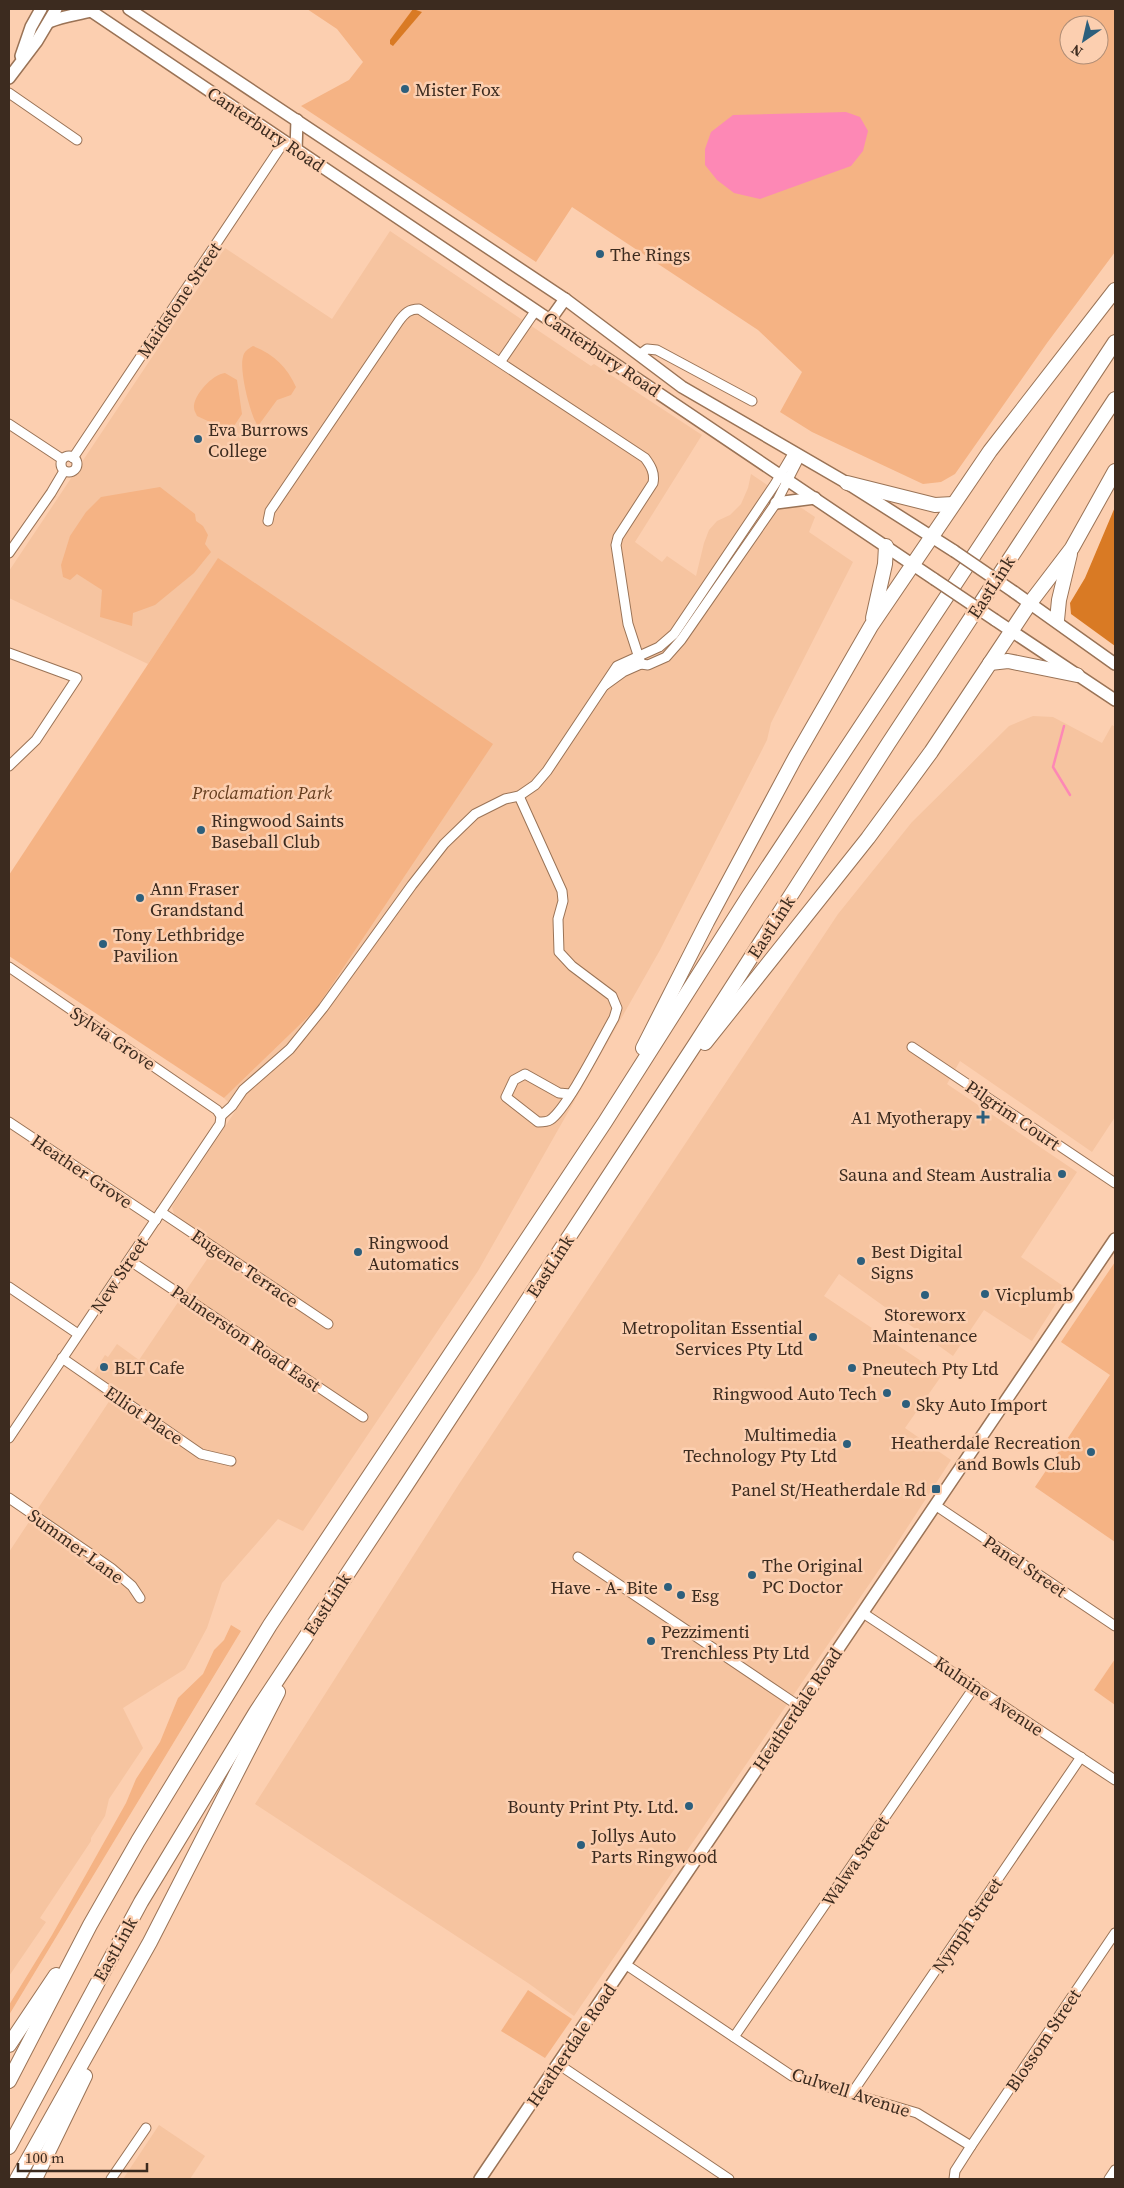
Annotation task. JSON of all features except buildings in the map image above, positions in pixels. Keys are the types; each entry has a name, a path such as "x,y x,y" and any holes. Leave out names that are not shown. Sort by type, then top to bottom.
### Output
{"highway":[{"path":"606,1122 721,896 795,758 871,626 990,450 1115,290"},
{"name":"EastLink","path":"9,2081 90,1925 184,1764 270,1626 606,1122 748,897 1115,342"},
{"name":"EastLink","path":"9,2147 151,1885 227,1757 651,1112 888,744 1115,400"},
{"path":"651,1112 868,838 931,752 1030,603 1072,548 1115,471"},
{"path":"847,483 935,505 954,504"},
{"path":"871,626 885,564 886,546"},
{"path":"1057,620 1059,600 1072,548"},
{"path":"990,663 1008,661 1077,675"},
{"path":"17,2179 121,1996 309,1631"},
{"path":"9,2045 90,1925"},
{"path":"36,2179 93,2060 121,1996"}],"main road":[{"path":"9,78 41,9"},
{"path":"18,62 37,41 56,9"},
{"name":"Canterbury Road","path":"129,9 565,299 682,387 847,483 932,536 1057,620 1115,664"},
{"path":"49,22 66,14 80,14 90,10"},
{"name":"Canterbury Road","path":"90,10 1115,700"},
{"path":"296,150 297,120"},
{"path":"550,320 565,299"},
{"path":"776,503 815,498"},
{"name":"Heatherdale Road","path":"480,2179 1115,1239"}],"street":[{"path":"9,93 77,140"},
{"name":"Maidstone Street","path":"73,458 284,142"},
{"path":"268,521 270,511 406,312 419,309 645,458 652,468 653,483 616,544 628,624 640,660 648,665 666,657 681,640 776,503 785,477"},
{"path":"501,362 536,310"},
{"name":"Canterbury Road","path":"639,355 647,349 657,350 752,401"},
{"path":"9,424 62,459"},
{"path":"640,660 659,648 674,634 785,477 797,454"},
{"path":"62,459 67,456 73,458 76,463 75,469 70,472 64,471"},
{"path":"62,459 61,465 64,471"},
{"path":"9,553 64,471"},
{"path":"9,652 77,678 36,740 9,766"},
{"name":"New Street","path":"9,1438 12,1426 62,1358 220,1124 219,1113 232,1106 243,1090 290,1049 323,1008 397,904 444,844 476,814 505,799 519,796 535,785 547,771 601,688 640,660"},
{"path":"519,796 562,891 563,901 558,918 559,952 572,966 612,996 617,1008 614,1018 570,1094 559,1111 549,1120 538,1122 506,1097 514,1080 525,1074 559,1094 570,1094"},
{"name":"Sylvia Grove","path":"9,967 219,1113"},
{"name":"Pilgrim Court","path":"912,1047 1115,1183"},
{"name":"Heather Grove","path":"9,1122 156,1220"},
{"name":"Eugene Terrace","path":"161,1212 328,1324"},
{"name":"Palmerston Road East","path":"129,1260 363,1417"},
{"path":"9,1287 78,1334"},
{"name":"Elliot Place","path":"62,1358 201,1454 231,1461"},
{"name":"Summer Lane","path":"9,1498 112,1568 132,1586 140,1598"},
{"name":"Panel Street","path":"935,1505 1115,1626"},
{"path":"578,1557 799,1706"},
{"name":"Kulnine Avenue","path":"863,1613 1115,1780"},
{"name":"Walwa Street","path":"734,2037 975,1686"},
{"name":"Nymph Street","path":"852,2093 1081,1757"},
{"name":"Blossom Street","path":"971,2146 1115,1933"},
{"name":"Culwell Avenue","path":"625,1964 792,2076 917,2113 971,2146"},
{"path":"558,2064 729,2179"},
{"path":"112,2179 146,2128"},
{"path":"954,2179 955,2171 971,2146"},
{"path":"1109,2179 1115,2170"}],"shaded area":[{"path":"413,9 422,12 393,46 390,44 390,40"},
{"path":"846,112 860,117 868,131 863,151 851,166 760,199 734,193 717,180 705,165 705,149 711,132 733,115"},
{"path":"390,231 591,366 594,364 702,435 635,542 662,562 667,556 696,576 709,530 717,521 730,515 741,504 748,488 751,474 815,517 809,532 853,562 771,723 767,740 660,950 478,1271 303,1531 278,1519 222,1583 207,1628 185,1669 123,1708 143,1748 109,1799 105,1816 91,1841 40,1918 46,1922 9,1976 9,1552 110,1400 87,1383 105,1355 108,1357 117,1344 139,1360 212,1252 171,1223 175,1217 172,1207 236,1110 224,1098 315,1010 218,559 148,664 9,598 9,571 225,248 332,319"},
{"path":"1115,507 1115,646 1071,614 1070,603 1085,578"},
{"path":"1033,716 1053,717 1102,743 1112,725 1115,727 1115,1117 1092,1152 960,1061 947,1084 1077,1172 1021,1257 1066,1288 1032,1341 984,1310 953,1356 839,1274 824,1296 942,1375 905,1428 951,1460 894,1548 574,2016 528,1983 255,1804 459,1484 838,914 912,822 1009,726"},
{"path":"159,2125 205,2156 190,2179 123,2179"}],"green space":[{"path":"307,9 1115,9 1115,252 1047,343 955,474 941,482 923,484 812,432 780,412 802,372 758,330 572,207 536,262 301,106 349,80 363,62 337,29"},
{"path":"253,346 261,349 279,362 296,387 291,395 277,400 258,426 249,402 242,363 246,350"},
{"path":"225,373 237,380 242,414 234,426 223,428 197,416 194,408 200,391 215,377"},
{"path":"160,487 195,514 196,521 203,526 208,535 205,544 211,552 194,573 155,605 133,613 132,626 100,617 102,590 77,574 70,580 63,577 61,565 70,536 86,512 101,497"},
{"name":"Proclamation Park","path":"218,558 493,744 315,1010 224,1098 9,956 9,875"},
{"path":"1115,1262 1115,1542 1035,1487 1110,1375 1061,1342"},
{"path":"231,1625 241,1631 9,2015 9,2005 52,1935 126,1803 136,1779 160,1742 178,1698 203,1674 214,1650 224,1640"},
{"path":"1115,1659 1115,1705 1094,1690"},
{"path":"528,1990 572,2019 545,2058 501,2031"}],"waterway":[{"path":"1064,726 1053,767 1070,795"}],"place":[{"name":"Mister Fox","path":"405,89"},
{"name":"The Rings","path":"600,254"},
{"name":"Eva Burrows College","path":"198,439"},
{"name":"Ringwood Saints Baseball Club","path":"201,830"},
{"name":"Ann Fraser Grandstand","path":"140,898"},
{"name":"Tony Lethbridge Pavilion","path":"103,944"},
{"name":"A1 Myotherapy","path":"983,1117"},
{"name":"Sauna and Steam Australia","path":"1062,1174"},
{"name":"Ringwood Automatics","path":"358,1252"},
{"name":"Best Digital Signs","path":"861,1261"},
{"name":"Vicplumb","path":"985,1294"},
{"name":"Storeworx Maintenance","path":"925,1295"},
{"name":"Metropolitan Essential Services Pty Ltd","path":"813,1337"},
{"name":"BLT Cafe","path":"104,1367"},
{"name":"Pneutech Pty Ltd","path":"852,1368"},
{"name":"Ringwood Auto Tech","path":"887,1393"},
{"name":"Sky Auto Import","path":"906,1404"},
{"name":"Multimedia Technology Pty Ltd","path":"847,1444"},
{"name":"Heatherdale Recreation and Bowls Club","path":"1091,1452"},
{"name":"Panel St/Heatherdale Rd","path":"936,1489"},
{"name":"The Original PC Doctor","path":"752,1575"},
{"name":"Have - A- Bite","path":"668,1587"},
{"name":"Esg","path":"681,1595"},
{"name":"Pezzimenti Trenchless Pty Ltd","path":"651,1641"},
{"name":"Bounty Print Pty. Ltd.","path":"689,1806"},
{"name":"Jollys Auto Parts Ringwood","path":"581,1845"}]}
